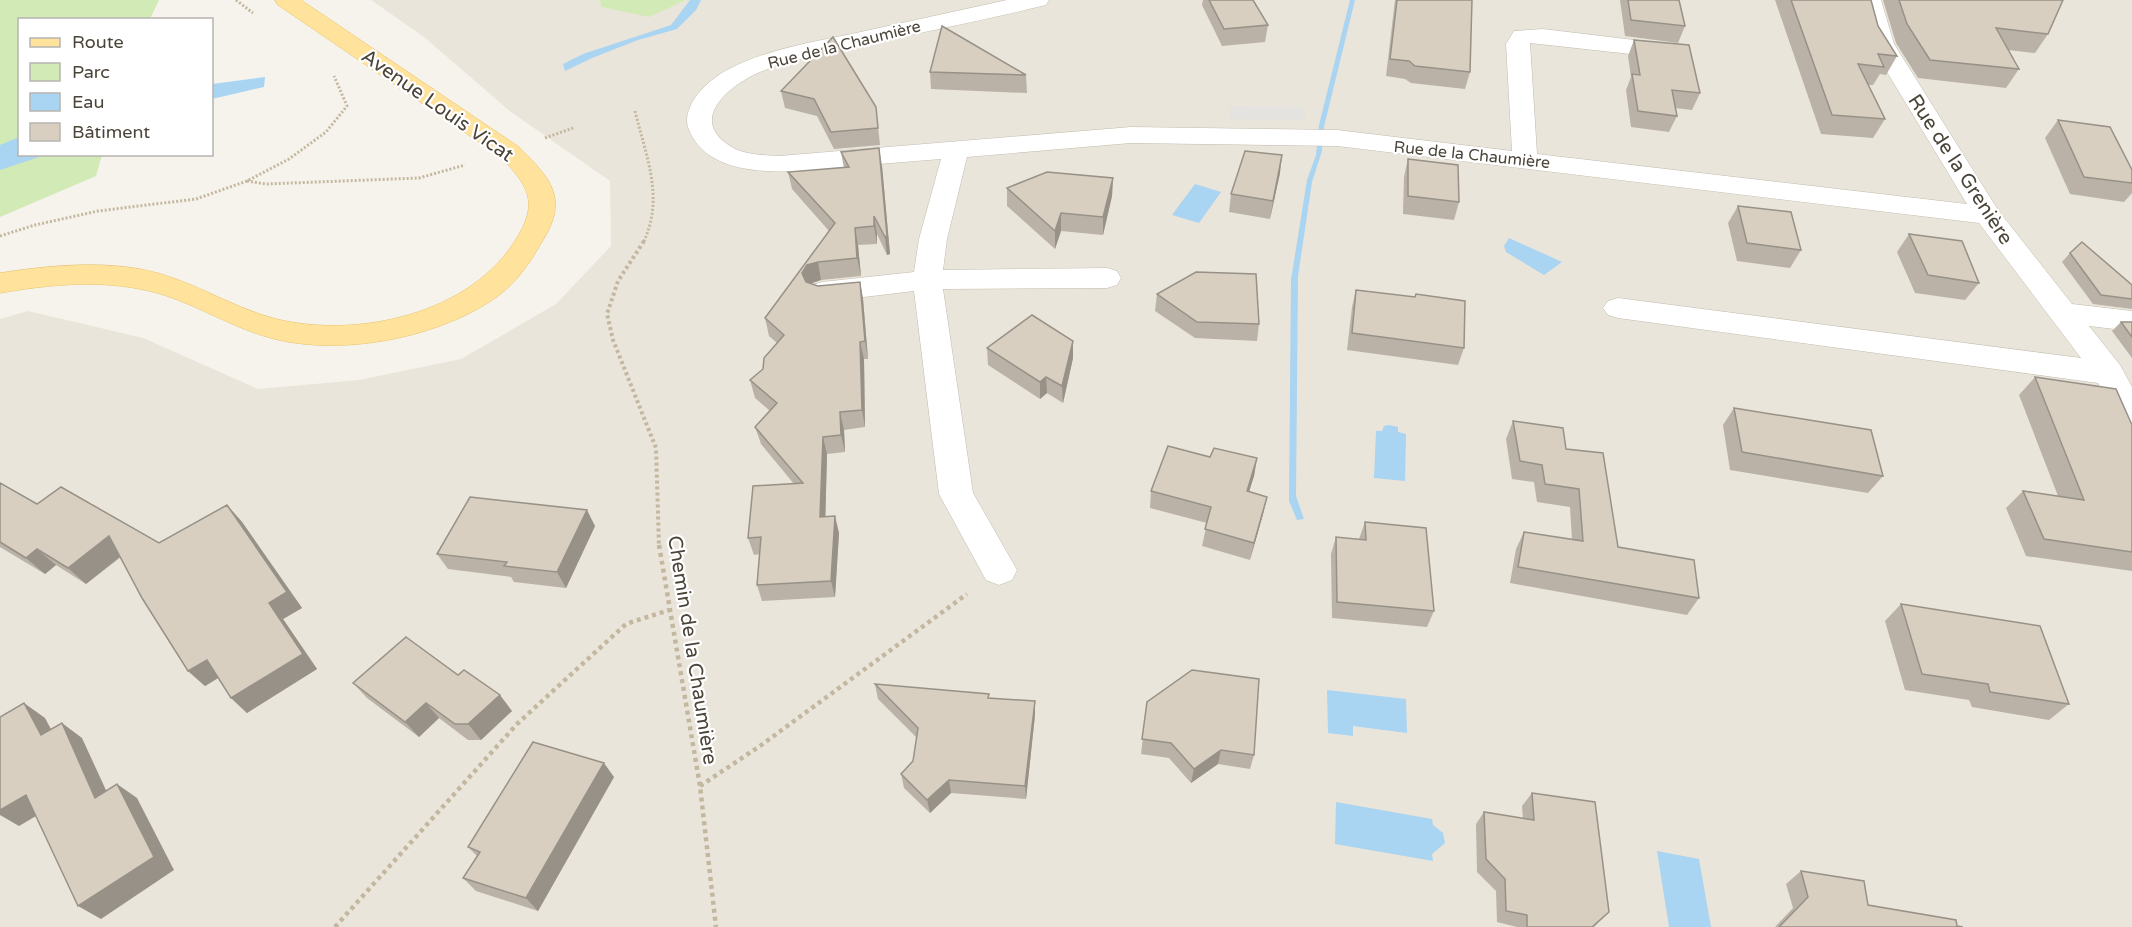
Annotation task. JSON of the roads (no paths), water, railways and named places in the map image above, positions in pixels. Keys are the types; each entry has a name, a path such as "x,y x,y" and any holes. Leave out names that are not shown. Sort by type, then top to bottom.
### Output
{"main road":[{"name":"Avenue Louis Vicat","path":"0,283 68,275 141,279 180,290 276,330 317,336 360,334 406,325 453,308 479,295 504,277 525,253 543,210 536,178 510,152 286,0"}],"street":[{"name":"Rue de la Chaumière","path":"1038,0 806,51 768,62 738,74 718,86 706,99 699,116 701,129 709,141 725,153 746,160 772,164 956,151 1131,135 1337,138 1987,215"},
{"name":"Rue de la Grenière","path":"1870,0 1882,44 1987,215 2109,373 2132,417"},
{"path":"1525,160 1518,58 1518,44 1522,36 1543,36 1688,53"},
{"path":"956,151 933,239 927,280 956,494 999,570"},
{"path":"822,292 927,280 1107,278"},
{"path":"1618,308 2109,373"},
{"path":"2063,313 2132,321"}],"water":[{"path":"690,0 701,0 696,10 677,29 638,40 565,71 563,64 583,54 671,25"},
{"path":"1350,0 1355,0 1323,131 1322,151 1312,182 1298,276 1296,496 1304,519 1297,520 1289,501 1291,280 1307,180 1316,155 1319,125"},
{"path":"265,77 264,87 213,99 213,84"},
{"path":"18,137 18,156 42,156 0,170 0,145"},
{"path":"1195,184 1221,192 1199,223 1172,215"},
{"path":"1509,238 1562,262 1544,275 1506,252 1504,246"},
{"path":"1384,426 1398,427 1398,432 1406,434 1405,481 1374,478 1376,431 1382,431"},
{"path":"1327,690 1406,699 1407,733 1353,726 1353,736 1328,733"},
{"path":"1336,802 1432,819 1433,825 1443,833 1445,843 1432,854 1433,861 1335,844"},
{"path":"1657,851 1699,859 1711,927 1669,927"}]}
